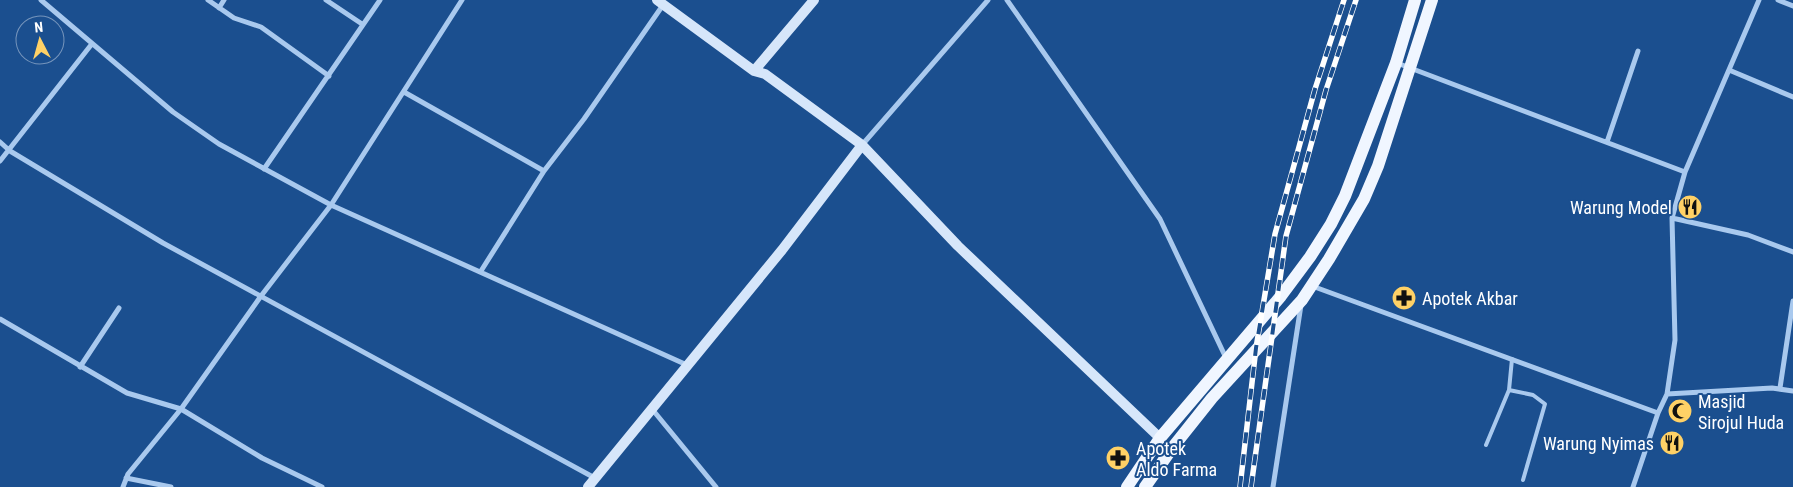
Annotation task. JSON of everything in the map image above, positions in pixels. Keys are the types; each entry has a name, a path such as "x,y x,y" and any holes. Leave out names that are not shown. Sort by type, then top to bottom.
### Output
{"main road":[{"path":"1127,487 1160,438 1226,358 1281,296 1310,257 1330,224 1345,196 1396,63 1415,0"},
{"path":"1145,487 1173,447 1212,398 1302,300 1364,199 1378,166 1412,68 1432,0"}],"street":[{"path":"41,0 173,112 219,144 331,205 688,365"},
{"path":"208,0 234,18 261,27 329,76"},
{"path":"219,8 224,0"},
{"path":"326,0 362,24"},
{"path":"264,169 380,0"},
{"path":"123,487 126,478 181,409 261,296 331,205 462,0"},
{"path":"754,71 814,0"},
{"path":"588,487 593,477 652,409 782,250 862,145 988,0"},
{"path":"1007,0 1160,219 1226,358"},
{"path":"1633,487 1658,413 1667,394 1674,340 1672,218 1685,172 1759,0"},
{"path":"1778,0 1793,6"},
{"path":"481,271 544,171 584,119 660,2 754,71 765,74 862,145 958,246 1160,438"},
{"path":"0,161 10,151 91,44"},
{"path":"1607,142 1638,51"},
{"path":"1396,63 1685,172"},
{"path":"1729,70 1793,97"},
{"path":"404,92 544,171"},
{"path":"0,142 10,151 163,243 593,477"},
{"path":"1672,218 1748,235 1793,252"},
{"path":"1312,286 1658,413"},
{"path":"1273,487 1302,300"},
{"path":"1780,388 1793,301"},
{"path":"80,367 119,308"},
{"path":"0,319 127,393 181,409 262,458 322,487"},
{"path":"1667,394 1780,388 1793,391"},
{"path":"652,409 716,487"},
{"path":"126,478 171,487"}],"lane":[{"path":"1486,445 1509,390 1512,360"},
{"path":"1509,390 1533,395 1545,404 1523,480"}],"railway":[{"path":"1240,487 1256,348 1275,234 1315,89 1344,0"},
{"path":"1251,487 1286,236 1326,90 1356,0"}],"place":[{"name":"Warung Model","path":"1690,207"},
{"name":"Apotek Akbar","path":"1404,298"},
{"name":"Masjid Sirojul Huda","path":"1680,411"},
{"name":"Warung Nyimas","path":"1672,443"},
{"name":"Apotek Aldo Farma","path":"1118,458"}]}
